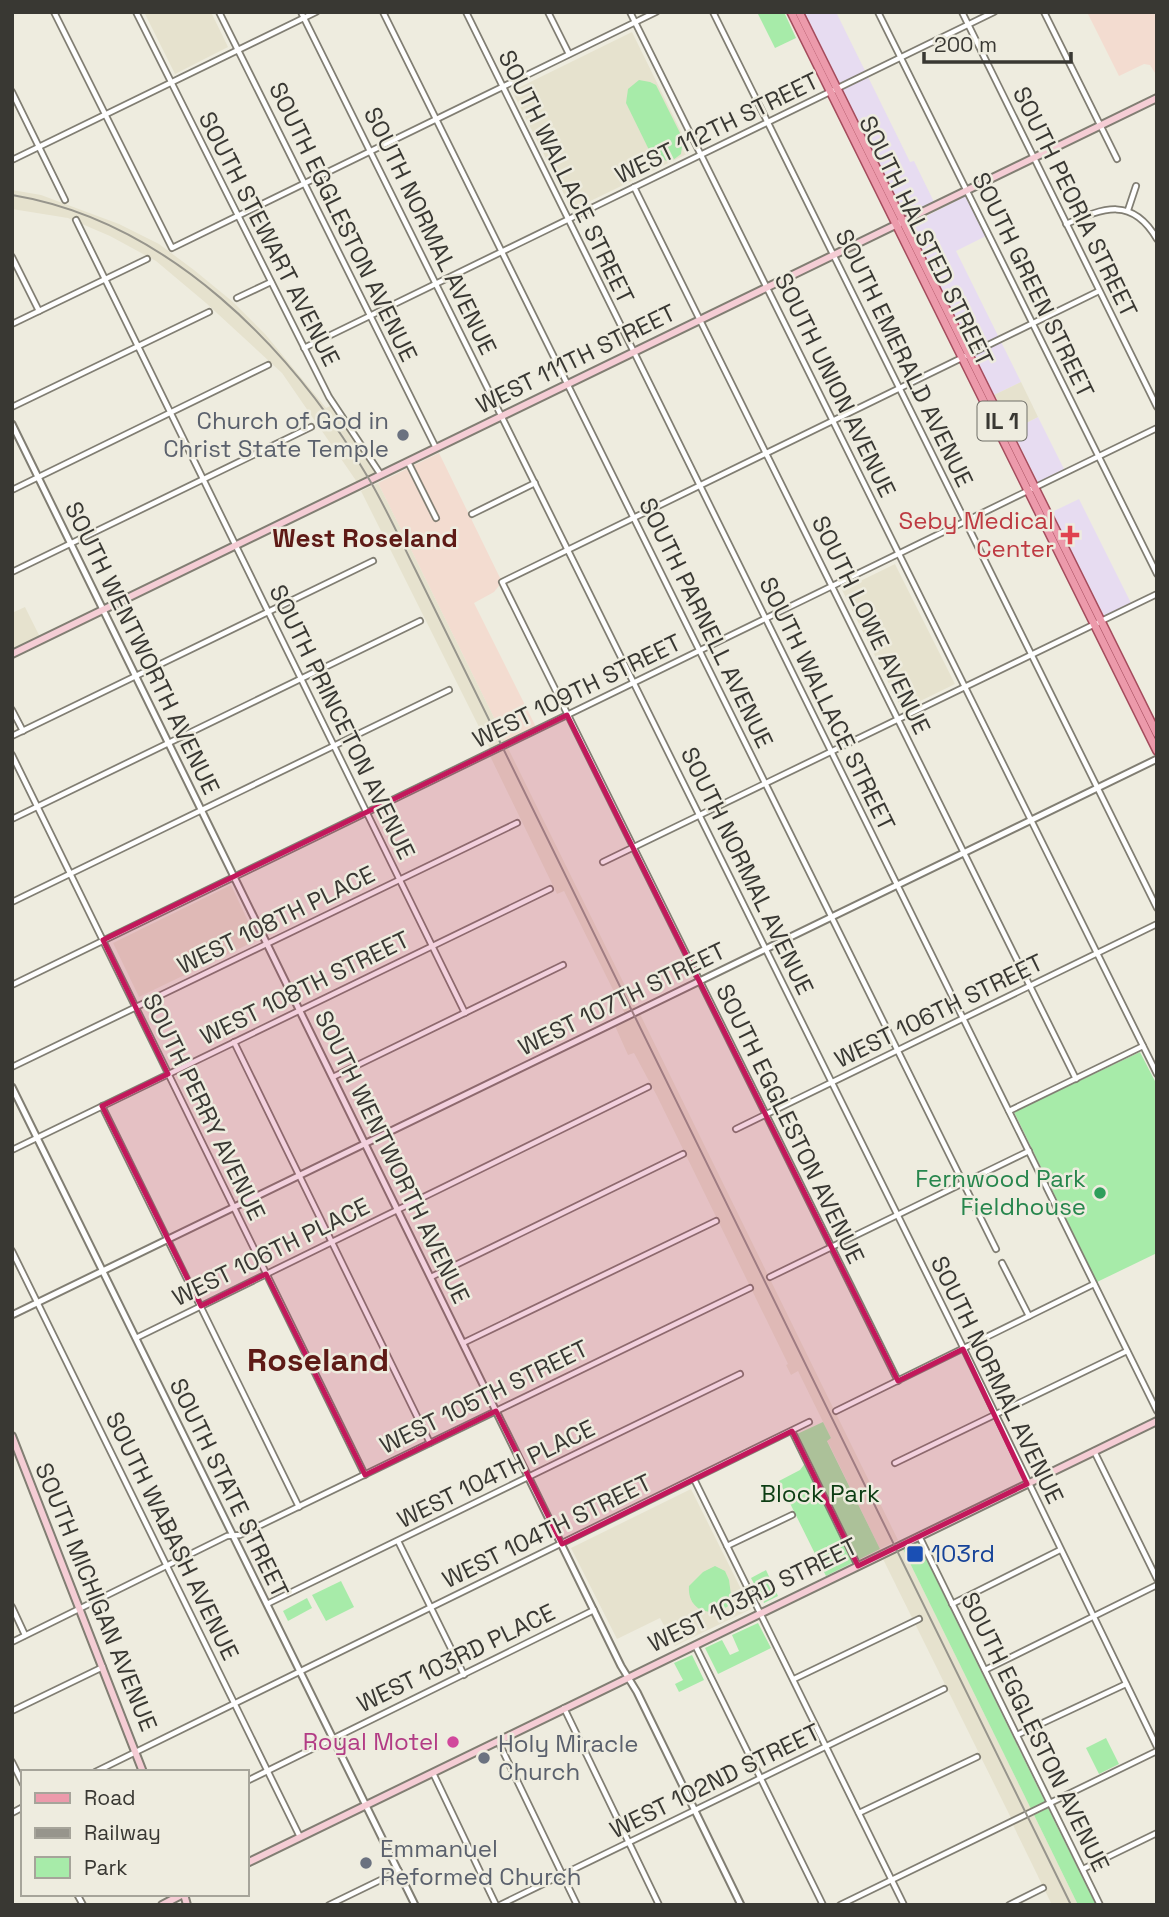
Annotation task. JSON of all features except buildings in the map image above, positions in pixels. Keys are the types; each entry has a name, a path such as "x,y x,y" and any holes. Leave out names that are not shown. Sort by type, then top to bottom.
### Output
{"main road":[{"name":"SOUTH HALSTED STREET","path":"791,12 834,90"},
{"name":"SOUTH HALSTED STREET","path":"799,12 834,90 1031,490 1157,734"},
{"name":"WEST 111TH STREET","path":"12,654 1157,98"},
{"name":"SOUTH HALSTED STREET","path":"1097,622 1157,751"},
{"name":"WEST 103RD STREET","path":"248,1863 1157,1421"},
{"name":"SOUTH MICHIGAN AVENUE","path":"12,1436 143,1770"},
{"path":"162,1905 179,1896"}],"street":[{"path":"54,12 172,248 656,12"},
{"name":"SOUTH STEWART AVENUE","path":"136,12 334,407 381,475"},
{"name":"SOUTH EGGLESTON AVENUE","path":"219,12 436,448"},
{"path":"12,160 238,50 303,15 316,12"},
{"name":"SOUTH PARNELL AVENUE","path":"383,12 996,1249"},
{"name":"SOUTH WALLACE STREET","path":"466,12 1157,1411"},
{"path":"548,12 569,54"},
{"name":"SOUTH UNION AVENUE","path":"631,12 1157,1074"},
{"name":"SOUTH EMERALD AVENUE","path":"713,12 1157,908"},
{"name":"SOUTH GREEN STREET","path":"878,12 1157,574"},
{"name":"SOUTH PEORIA STREET","path":"962,12 1157,407"},
{"name":"WEST 112TH STREET","path":"304,348 994,12"},
{"path":"1044,12 1117,159"},
{"name":"SOUTH NORMAL AVENUE","path":"303,15 783,982 1157,1749"},
{"path":"12,92 65,200"},
{"path":"1128,210 1136,186"},
{"name":"SOUTH LOWE AVENUE","path":"634,187 1076,1079"},
{"path":"1066,224 1102,210 1128,210 1142,220 1157,239"},
{"name":"SOUTH PRINCETON AVENUE","path":"76,220 465,1013"},
{"path":"12,257 39,311"},
{"path":"12,324 147,259"},
{"path":"237,298 271,282"},
{"path":"568,550 1099,291"},
{"path":"12,407 209,312"},
{"path":"12,490 268,365"},
{"name":"SOUTH WENTWORTH AVENUE","path":"12,424 741,1905"},
{"path":"12,572 311,427"},
{"name":"WEST 109TH STREET","path":"12,985 1157,428"},
{"path":"408,462 436,518"},
{"path":"471,514 535,483"},
{"name":"SOUTH EGGLESTON AVENUE","path":"568,550 502,582 898,1381"},
{"path":"12,736 373,561"},
{"path":"603,862 1157,594"},
{"path":"12,819 420,621"},
{"path":"12,902 449,690"},
{"path":"12,710 23,732"},
{"name":"SOUTH PERRY AVENUE","path":"12,755 365,1475"},
{"name":"WEST 107TH STREET","path":"12,1315 1157,759"},
{"name":"WEST 108TH PLACE","path":"12,1067 517,822"},
{"name":"WEST 108TH STREET","path":"12,1150 550,888"},
{"name":"WEST 106TH STREET","path":"736,1129 1157,924"},
{"path":"333,1077 563,965"},
{"path":"234,1042 430,1443"},
{"path":"1009,1111 1143,1046"},
{"name":"SOUTH STATE STREET","path":"12,1087 415,1905"},
{"name":"WEST 106TH PLACE","path":"136,1338 648,1087"},
{"path":"102,1107 299,1507"},
{"path":"770,1277 1029,1151"},
{"path":"431,1277 683,1154"},
{"path":"463,1343 716,1221"},
{"name":"SOUTH WABASH AVENUE","path":"12,1251 300,1837"},
{"path":"1002,1263 1029,1316"},
{"path":"836,1411 1094,1284"},
{"name":"WEST 105TH STREET","path":"12,1642 227,1536 239,1536 750,1287"},
{"path":"895,1463 1126,1351"},
{"name":"WEST 104TH PLACE","path":"267,1604 740,1374"},
{"name":"WEST 104TH STREET","path":"99,1770 810,1422"},
{"path":"792,1431 858,1566"},
{"path":"1094,1451 1157,1579"},
{"path":"694,1479 904,1905"},
{"path":"727,1546 792,1514"},
{"name":"SOUTH EGGLESTON AVENUE","path":"919,1536 1100,1905"},
{"path":"398,1541 464,1675"},
{"path":"952,1604 1060,1550"},
{"path":"985,1670 1157,1585"},
{"path":"12,1607 25,1635"},
{"name":"WEST 103RD PLACE","path":"248,1780 594,1610"},
{"path":"794,1679 919,1619"},
{"path":"695,1645 823,1905"},
{"path":"12,1711 103,1666"},
{"path":"1017,1735 1126,1684"},
{"name":"WEST 102ND STREET","path":"498,1905 944,1689"},
{"path":"564,1709 659,1905"},
{"path":"498,1741 578,1905"},
{"path":"840,1905 1157,1749"},
{"path":"859,1813 977,1757"},
{"path":"12,1762 21,1780"},
{"path":"432,1773 498,1905"},
{"path":"1083,1869 1157,1833"},
{"path":"329,1905 399,1871"},
{"path":"1009,1905 1042,1888"}],"highlighted area":[{"path":"567,715 898,1381 963,1349 1027,1484 858,1566 792,1431 562,1544 496,1411 365,1475 266,1274 201,1306 102,1106 168,1074 103,940"}],"shaded area":[{"path":"144,12 211,12 228,47 175,74"},
{"path":"804,12 836,12 910,162 914,161 934,202 905,216"},
{"path":"1087,12 1157,12 1157,76 1150,65 1144,64 1119,76"},
{"path":"632,32 691,152 572,210 512,91"},
{"path":"12,190 41,195 119,224 159,244 194,270 233,302 265,334 326,408 330,406 374,470 374,474 357,482 282,373 156,261 110,236 68,218 12,209"},
{"path":"968,195 988,235 956,251 1021,382 994,395 909,225"},
{"path":"1021,382 1038,417 1012,430 994,395"},
{"path":"1038,417 1064,469 1038,483 1012,430"},
{"path":"439,453 502,582 494,592 474,603 536,727 506,742 378,483"},
{"path":"378,483 506,742 490,749 361,491"},
{"path":"1079,499 1132,605 1105,618 1052,512"},
{"path":"895,564 955,684 902,710 842,590"},
{"path":"25,607 40,637 12,651 12,613"},
{"path":"508,748 636,1008 625,1014 564,891 557,894 490,756"},
{"path":"231,885 257,940 139,997 113,943"},
{"path":"640,1014 898,1540 880,1549 827,1440 831,1438 798,1371 791,1375 657,1096 634,1053 628,1055 615,1026"},
{"path":"691,1489 751,1609 675,1646 660,1618 617,1639 571,1548"},
{"path":"903,1549 1031,1809 1011,1818 883,1559"},
{"path":"1034,1815 1078,1905 1052,1905 1013,1825"}],"green space":[{"path":"757,12 784,12 796,38 775,48"},
{"path":"639,80 656,85 683,139 681,154 673,160 667,161 651,154 626,103 628,89"},
{"path":"1140,1052 1157,1085 1157,1253 1097,1282 1014,1112"},
{"name":"Block Park","path":"823,1422 831,1438 827,1441 880,1549 826,1576 779,1481 800,1470 809,1458 797,1434"},
{"path":"918,1542 1045,1802 1031,1809 903,1549"},
{"path":"715,1566 725,1571 732,1603 718,1611 703,1611 692,1602 689,1586 703,1572"},
{"path":"766,1570 778,1596 764,1603 751,1578"},
{"path":"341,1581 354,1607 326,1621 312,1595"},
{"path":"307,1598 312,1608 288,1621 283,1611"},
{"path":"758,1623 771,1648 718,1674 705,1648 722,1640 730,1655 739,1651 732,1635"},
{"path":"692,1655 704,1680 679,1692 675,1684 683,1680 674,1663"},
{"path":"1106,1738 1119,1764 1099,1774 1086,1748"},
{"path":"1048,1808 1096,1905 1078,1905 1034,1815"}],"railway":[{"path":"12,195 69,209 123,232 173,262 220,298 263,338 303,383 338,430 369,479 1071,1905"}],"place":[{"name":"Church of God in Christ State Temple","path":"403,435"},
{"name":"Seby Medical Center","path":"1070,535"},
{"name":"Fernwood Park Fieldhouse","path":"1100,1193"},
{"name":"103rd","path":"915,1554"},
{"name":"Royal Motel","path":"453,1742"},
{"name":"Holy Miracle Church","path":"484,1758"},
{"name":"Emmanuel Reformed Church","path":"366,1863"}],"district":[{"name":"West Roseland","path":"365,538"},
{"name":"Roseland","path":"318,1360"}]}
